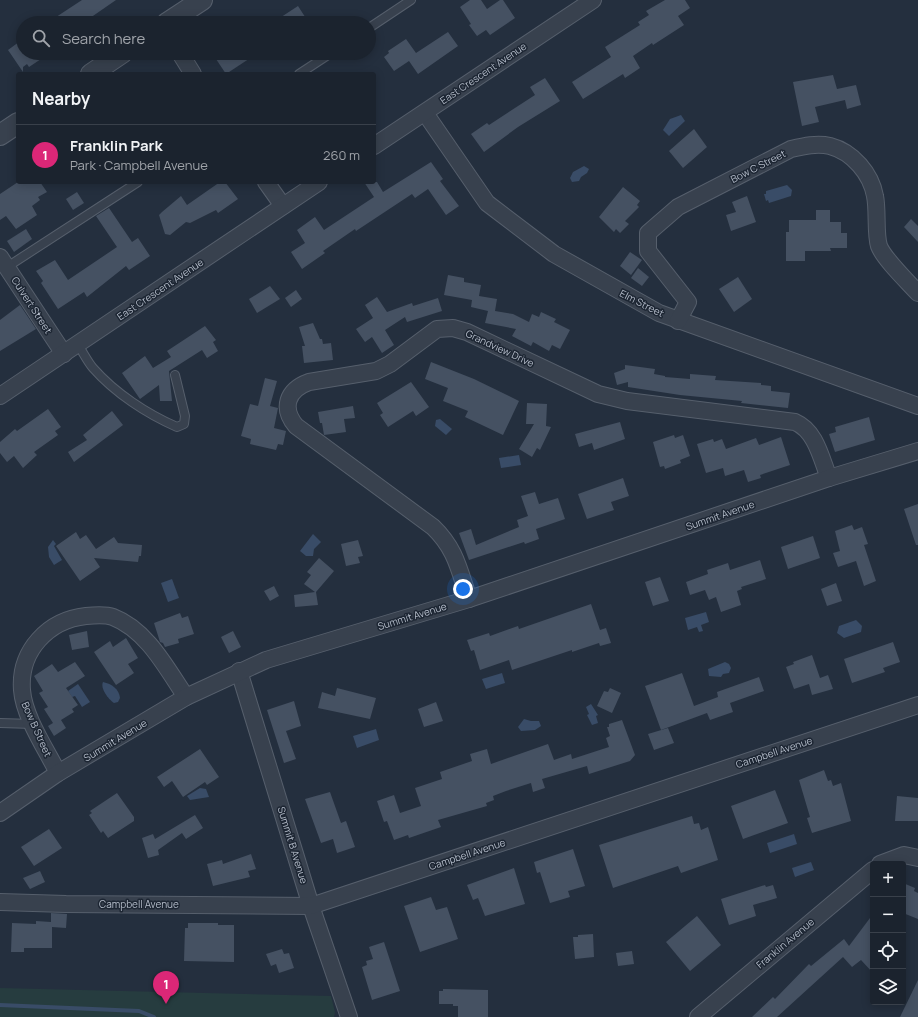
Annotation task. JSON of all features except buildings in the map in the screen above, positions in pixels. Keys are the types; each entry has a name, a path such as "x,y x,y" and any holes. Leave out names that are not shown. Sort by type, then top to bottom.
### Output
{"street":[{"path":"178,16 202,0"},
{"name":"East Crescent Avenue","path":"376,145 592,0"},
{"path":"94,72 112,60"},
{"path":"184,60 192,72"},
{"name":"Elm Street","path":"425,113 487,203 554,254 659,313 918,406"},
{"path":"0,135 16,124"},
{"name":"Bow C Street","path":"678,320 688,302 648,251 648,233 678,207 791,149 810,144 831,146 851,158 867,172 875,196 879,246 894,267 918,293"},
{"path":"267,184 282,206"},
{"name":"East Crescent Avenue","path":"0,396 316,184"},
{"name":"Culvert Street","path":"3,262 64,354"},
{"name":"Grandview Drive","path":"469,599 454,552 445,538 433,527 296,426 292,420 288,408 294,390 309,382 376,371 390,364 436,329 452,328 467,332 598,394 627,400 795,422 802,425 810,432 829,478"},
{"name":"Summit Avenue","path":"0,813 58,773 186,697 266,660 469,599 829,478 918,451"},
{"name":"Bow B Street","path":"58,773 33,724 26,707 22,691 22,675 25,662 38,639 47,631 67,620 79,616 101,615 113,617 124,623 144,639 154,650 186,697"},
{"name":"Summit B Avenue","path":"240,671 311,906 349,1017"},
{"name":"Campbell Avenue","path":"0,902 311,906 918,705"},
{"path":"888,861 904,855 918,858"},
{"name":"Franklin Avenue","path":"698,1017 870,873"}],"lane":[{"path":"376,23 411,0"},
{"path":"302,72 320,60"},
{"path":"3,262 135,184"},
{"path":"78,345 93,368 115,389 160,420 177,427 184,424 185,416 175,375"},
{"path":"0,723 33,724"}],"green space":[{"path":"0,988 331,996 335,1012 334,1017 0,1017"}],"water":[{"path":"681,115 685,121 669,136 663,130 670,119"},
{"path":"584,166 589,169 587,173 581,177 579,181 572,182 570,178 573,172"},
{"path":"787,185 792,190 791,196 769,203 768,200 766,201 764,194 766,194 766,191"},
{"path":"440,419 452,429 446,435 435,426 436,420"},
{"path":"519,455 521,465 501,468 499,458"},
{"path":"313,534 321,542 314,549 313,556 306,556 300,551"},
{"path":"53,540 56,544 54,546 62,560 54,565 49,557 48,547"},
{"path":"172,579 179,598 168,602 161,583"},
{"path":"706,612 709,622 701,625 703,631 699,632 697,627 688,630 685,618"},
{"path":"856,620 862,626 861,632 844,638 837,633 839,626"},
{"path":"725,662 729,664 731,668 729,673 723,674 721,677 709,676 708,669"},
{"path":"502,673 505,683 486,689 482,679"},
{"path":"103,682 109,684 117,690 120,698 118,702 114,703 109,699 104,690 102,684"},
{"path":"78,684 90,702 82,707 75,696 72,697 68,691"},
{"path":"591,704 598,715 596,716 598,723 592,725 587,715 589,714 586,707"},
{"path":"524,719 539,721 541,726 535,730 521,731 518,727"},
{"path":"376,729 379,740 357,748 353,736"},
{"path":"200,788 206,789 209,797 190,800 187,796"},
{"path":"794,834 797,844 770,853 767,843"},
{"path":"811,862 814,870 795,877 792,868"}],"waterway":[{"path":"0,1005 139,1011 154,1017"}],"place":[{"name":"Franklin Park","path":"166,1004"}]}
